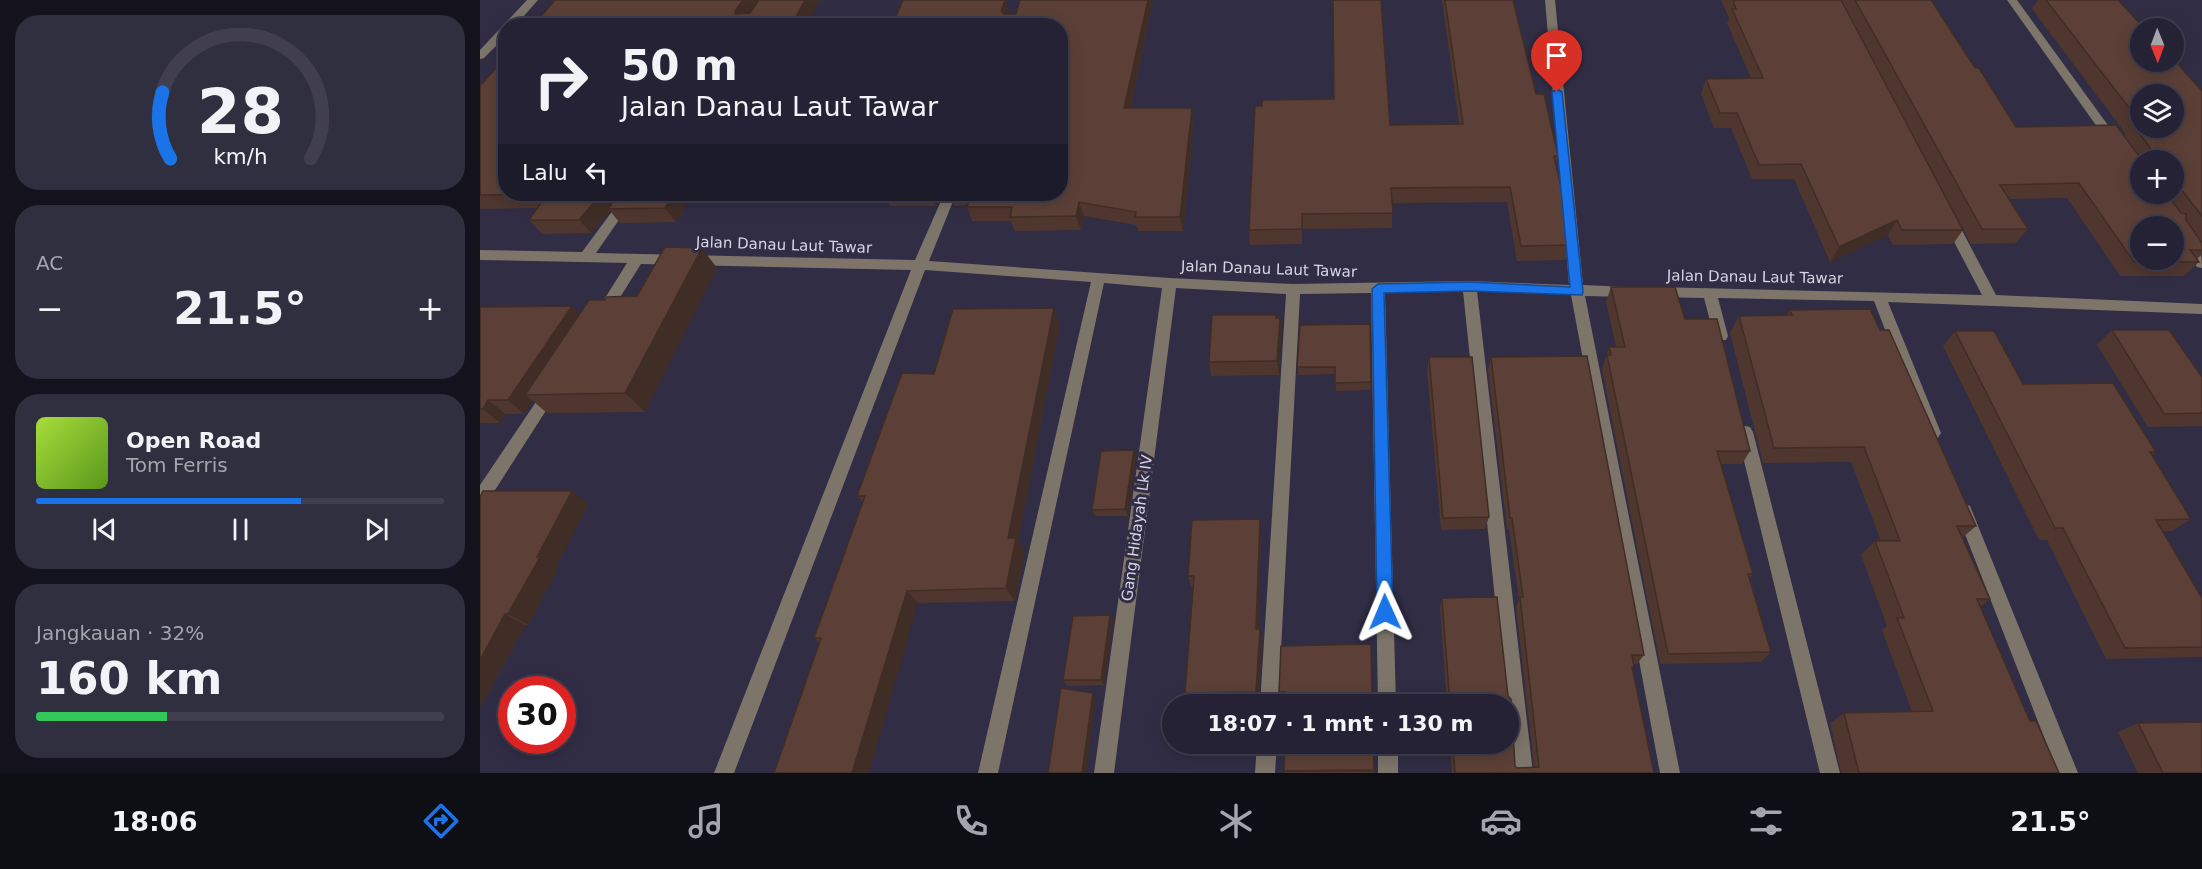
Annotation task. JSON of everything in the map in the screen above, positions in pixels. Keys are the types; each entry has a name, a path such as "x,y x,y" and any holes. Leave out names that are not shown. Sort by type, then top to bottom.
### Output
{"street":[{"path":"516,18 532,0"},
{"path":"1550,0 1577,292 1670,773"},
{"path":"2012,0 2120,150"},
{"path":"480,56 498,37"},
{"path":"586,257 626,201"},
{"path":"723,773 920,265 947,201"},
{"path":"1943,208 1992,302"},
{"path":"2184,238 2202,263"},
{"name":"Jalan Danau Laut Tawar","path":"480,255 920,265 1170,283 1293,289 1469,286 1577,292 1879,296 2202,309"},
{"path":"594,325 638,258"},
{"path":"988,773 1099,278"},
{"name":"Gang Hidayah Lk IV","path":"1104,773 1170,283"},
{"path":"1469,286 1523,773"},
{"path":"1270,694 1293,289"},
{"path":"1378,289 1387,694"},
{"path":"1710,293 1724,350"},
{"path":"1879,296 1941,451"},
{"path":"480,499 562,374"},
{"path":"1742,419 1830,773"},
{"path":"1958,496 2068,773"},
{"path":"1265,773 1266,754"},
{"path":"1388,754 1388,773"}],"building":[{"path":"555,0 743,0 735,14 750,13 759,0 805,0 795,18 540,18"},
{"path":"903,0 1005,0 1001,11 1004,14 1016,14 1020,0 1148,0 1124,108 1192,108 1180,217 1135,217 1136,212 1079,202 1076,216 1010,217 1012,207 967,207 969,201 1068,201 1068,18 895,18"},
{"path":"1333,0 1381,0 1390,125 1463,124 1445,0 1513,0 1536,94 1544,94 1558,156 1554,156 1566,209 1569,245 1521,246 1510,187 1391,188 1393,213 1302,214 1302,229 1249,230 1255,106 1262,106 1262,100 1334,99"},
{"path":"1733,0 1841,0 1963,230 1902,230 1897,220 1839,247 1801,164 1759,165 1737,113 1720,113 1706,79 1763,78 1732,9 1736,9"},
{"path":"1855,0 1931,0 1975,68 1979,68 2016,127 2116,125 2135,150 2130,150 2130,204 2174,204 2181,213 2186,214 2186,220 2202,243 2202,250 2190,250 2199,262 2184,262 2184,216 2130,216 2130,256 2079,183 2000,185 2028,229 1982,229"},
{"path":"2046,0 2118,0 2135,18 2130,18 2130,72 2184,71 2202,91 2202,216 2184,193 2184,150 2152,150 2143,138 2184,138 2184,84 2130,84 2130,109"},
{"path":"498,66 498,195 480,195 480,86"},
{"path":"542,201 595,201 579,220 529,220"},
{"path":"614,201 670,201 665,208 608,209"},
{"path":"665,247 702,248 625,393 525,395 589,300 637,296"},
{"path":"1611,287 1675,287 1685,319 1717,319 1750,451 1717,451 1753,574 1748,574 1771,652 1668,654 1607,355 1611,355 1609,347 1625,347"},
{"path":"572,306 508,400 488,400 483,409 480,409 480,307"},
{"path":"1054,308 1008,538 1016,538 1006,588 907,591 852,773 774,773 821,638 814,638 865,496 857,496 902,373 934,374 953,309"},
{"path":"1870,309 1880,330 1889,330 1976,526 1957,526 1990,599 1977,599 2030,721 2036,721 2059,773 1859,773 1844,713 1933,711 1897,618 1904,618 1875,541 1900,541 1864,447 1774,448 1739,316 1792,315 1790,310"},
{"path":"1212,315 1276,315 1276,318 1280,318 1277,361 1209,362"},
{"path":"1370,324 1371,382 1335,383 1335,367 1297,367 1300,325"},
{"path":"2112,330 2169,330 2202,377 2202,413 2164,414"},
{"path":"1955,331 1994,331 2023,384 2113,383 2156,452 2150,452 2191,519 2156,520 2202,598 2202,647 2125,648 2063,528 2055,528"},
{"path":"1587,356 1644,655 1632,655 1634,667 1632,667 1654,773 1455,773 1454,754 1514,754 1517,768 1539,767 1520,597 1523,597 1512,518 1510,518 1491,357"},
{"path":"1429,357 1472,357 1489,517 1443,518"},
{"path":"1134,450 1125,509 1092,510 1101,451"},
{"path":"483,491 572,491 537,557 540,557 480,660 480,497"},
{"path":"1260,519 1256,629 1260,629 1256,692 1185,693 1194,576 1188,576 1192,520"},
{"path":"1497,597 1508,694 1449,694 1442,598"},
{"path":"1110,615 1101,680 1063,680 1073,616"},
{"path":"1371,644 1372,694 1286,694 1286,692 1279,692 1281,646"},
{"path":"1061,688 1093,693 1082,773 1048,773"},
{"path":"2202,722 2202,773 2163,773 2138,723"},
{"path":"1285,754 1373,754 1374,770 1284,771"}],"route":[{"path":"1385,612 1378,289 1469,286 1577,292 1557,92"}]}
